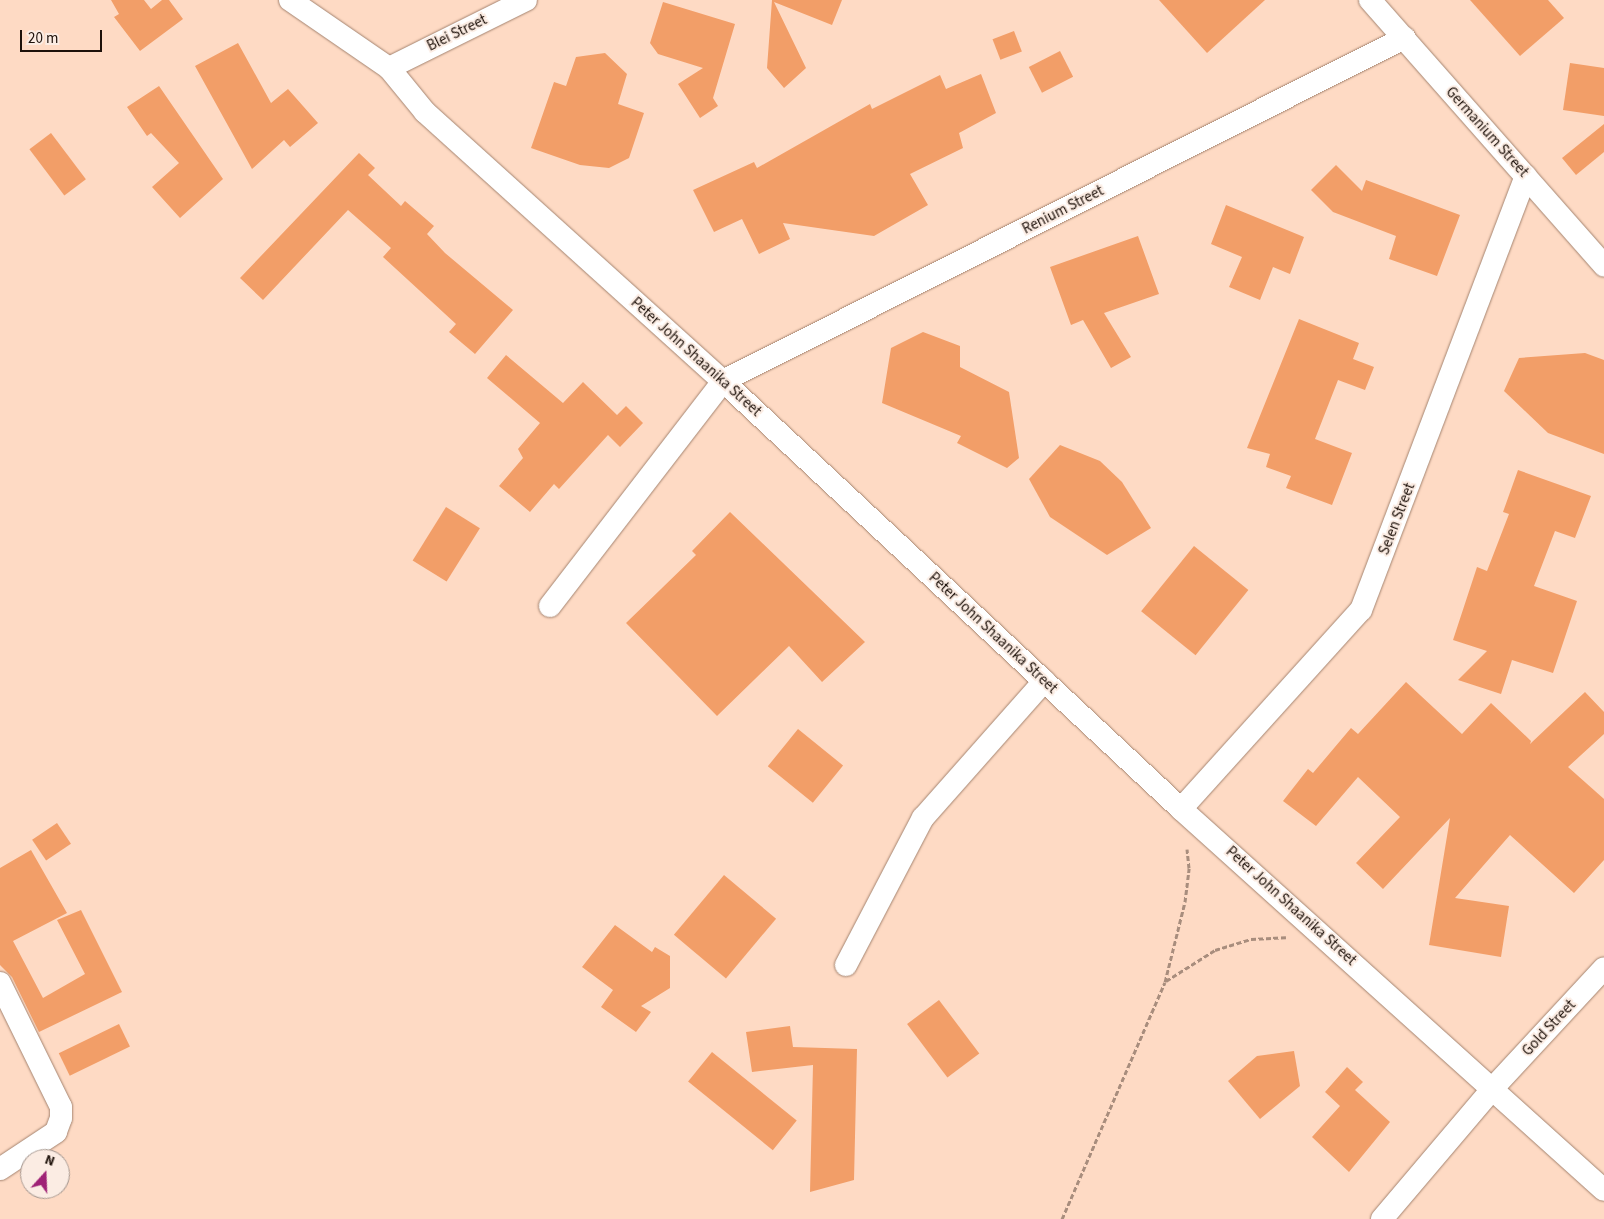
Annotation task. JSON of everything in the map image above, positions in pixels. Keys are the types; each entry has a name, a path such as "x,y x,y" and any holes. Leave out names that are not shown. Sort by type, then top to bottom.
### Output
{"street":[{"name":"Peter John Shaanika Street","path":"290,0 390,68 425,112 723,381 1181,809 1493,1088 1604,1190"},
{"name":"Blei Street","path":"390,68 448,36 526,0"},
{"name":"Germanium Street","path":"1370,0 1604,265"},
{"name":"Renium Street","path":"723,381 1404,38"},
{"name":"Selen Street","path":"1181,809 1361,610 1526,176"},
{"path":"550,606 723,381"},
{"path":"846,965 923,818 1044,681"},
{"name":"Gold Street","path":"1382,1219 1493,1088 1604,968"},
{"path":"0,983 61,1107 61,1118 56,1132 0,1169"}],"path":[{"path":"1062,1219 1165,982 1180,928 1189,868 1181,809"},
{"path":"1165,982 1215,950 1251,939 1290,937"}],"building":[{"path":"111,0 144,0 151,9 162,0 169,0 183,19 140,51 114,17 119,14"},
{"path":"772,0 842,0 832,25 774,2 806,68 784,88 767,68"},
{"path":"1159,0 1265,0 1207,53"},
{"path":"1470,0 1548,0 1564,18 1520,56"},
{"path":"663,2 735,24 713,98 718,106 700,118 678,84 703,68 658,54 650,43"},
{"path":"1014,31 1022,52 1000,60 993,39"},
{"path":"238,43 271,103 288,89 318,123 290,147 284,140 252,169 195,66"},
{"path":"1060,51 1073,77 1042,93 1029,67"},
{"path":"605,53 627,74 618,104 644,113 629,158 609,168 580,165 531,148 554,82 566,86 576,57"},
{"path":"1570,63 1604,68 1604,116 1563,110"},
{"path":"981,74 996,113 959,133 963,148 910,174 928,205 874,236 783,223 790,239 759,254 742,219 714,232 693,190 754,162 757,168 870,104 872,109 940,75 946,89"},
{"path":"159,86 223,179 180,218 152,187 179,163 151,133 147,136 127,107"},
{"path":"1604,124 1604,152 1576,175 1562,158"},
{"path":"51,133 86,179 64,196 29,149"},
{"path":"359,153 375,168 368,175 401,206 405,201 434,226 427,234 445,253 513,310 475,354 449,332 456,324 383,257 391,248 348,210 263,300 240,278"},
{"path":"1336,165 1362,191 1366,180 1460,215 1437,276 1389,259 1396,236 1333,212 1311,190"},
{"path":"1226,205 1304,237 1290,274 1273,267 1260,300 1229,287 1242,257 1211,244"},
{"path":"1138,236 1159,294 1104,313 1131,357 1111,368 1083,320 1071,325 1050,267"},
{"path":"1299,319 1359,343 1353,359 1374,367 1365,390 1338,380 1315,439 1352,453 1332,505 1286,488 1291,476 1266,467 1270,454 1247,448"},
{"path":"923,332 960,346 960,367 1009,392 1019,458 1007,468 957,443 961,436 882,403 891,348"},
{"path":"1585,353 1604,360 1604,454 1548,433 1504,391 1519,358"},
{"path":"506,355 563,403 583,382 617,415 626,406 643,423 620,447 608,435 559,489 554,484 530,512 499,486 523,458 518,449 540,423 487,378"},
{"path":"1060,445 1100,461 1122,482 1151,528 1107,555 1050,517 1029,479"},
{"path":"1518,470 1591,496 1575,538 1555,531 1534,586 1577,601 1553,673 1512,660 1501,694 1458,680 1487,651 1453,640 1477,567 1487,571 1509,514 1503,512"},
{"path":"446,507 480,528 447,582 413,560"},
{"path":"730,512 865,642 822,682 789,646 717,716 626,623 696,555 692,551"},
{"path":"1194,546 1248,590 1196,655 1141,611"},
{"path":"1406,682 1462,734 1491,703 1531,741 1530,744 1585,692 1604,712 1604,734 1568,767 1604,799 1604,860 1574,893 1510,835 1455,898 1509,906 1501,957 1429,945 1450,818 1383,889 1356,863 1400,817 1358,777 1316,826 1283,801 1308,769 1313,773 1351,728 1358,734"},
{"path":"798,729 843,766 813,803 768,766"},
{"path":"57,823 71,844 46,861 32,840"},
{"path":"31,850 67,913 13,941 43,998 85,974 57,920 81,910 122,992 39,1032 12,977 0,965 0,868"},
{"path":"724,875 776,919 726,978 674,935"},
{"path":"615,925 652,952 655,947 670,956 670,988 641,1006 651,1012 636,1032 601,1007 613,990 582,967"},
{"path":"939,1000 979,1054 947,1078 907,1024"},
{"path":"119,1024 130,1046 70,1076 59,1053"},
{"path":"790,1026 793,1047 857,1049 854,1180 810,1192 813,1065 752,1072 746,1032"},
{"path":"1294,1051 1300,1086 1260,1119 1228,1081 1257,1056"},
{"path":"712,1052 797,1121 773,1150 688,1082"},
{"path":"1347,1067 1363,1082 1355,1090 1390,1122 1349,1172 1312,1137 1340,1106 1325,1092"}]}
